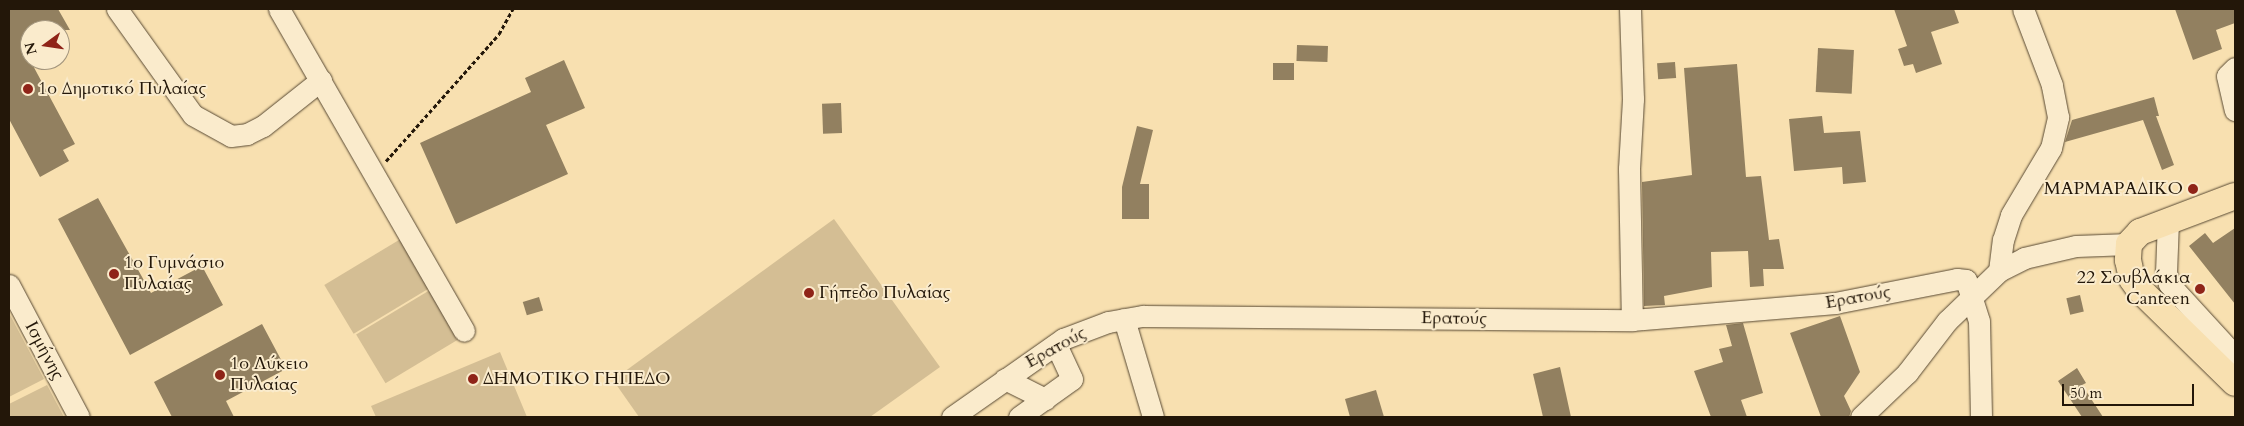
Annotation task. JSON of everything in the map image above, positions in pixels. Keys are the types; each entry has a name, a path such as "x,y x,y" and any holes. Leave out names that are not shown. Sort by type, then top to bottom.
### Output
{"main road":[{"path":"2235,196 2140,232 2129,244 2128,264 2135,284 2235,383"}],"street":[{"path":"117,9 193,115 231,136 247,134 263,126 321,80"},
{"path":"280,9 464,331"},
{"path":"1630,9 1633,99 1629,169 1632,320"},
{"path":"1999,271 2002,240 2011,215 2050,148 2058,117 2052,85 2024,9"},
{"path":"2235,68 2227,76 2235,110"},
{"path":"2168,221 2166,272 2169,284 2235,356"},
{"path":"1861,417 1907,373 1947,320 1999,271 2024,258 2076,246 2129,244"},
{"name":"Ερατούς","path":"952,417 1056,344 1084,331 1124,319 1183,314 1632,320 1835,303 1956,279 1966,280 1973,294"},
{"name":"Ισμήνης","path":"9,285 79,417"},
{"path":"1973,294 1979,321 1982,417"},
{"path":"1124,319 1153,417"},
{"path":"1019,417 1072,380 1056,344"},
{"path":"1005,379 1046,399"}],"path":[{"path":"374,175 499,34 513,9"}],"shaded area":[{"name":"Γήπεδο Πυλαίας","path":"834,219 940,367 870,417 639,417 613,380"},
{"path":"404,237 433,286 354,334 324,285"},
{"path":"435,287 464,336 385,383 356,334"},
{"path":"9,313 44,379 9,397"},
{"name":"ΔΗΜΟΤΙΚΟ ΓΗΠΕΔΟ","path":"500,352 527,417 376,417 371,406"},
{"path":"47,385 64,417 9,417 9,404"}],"building":[{"name":"1ο Δημοτικό Πυλαίας","path":"9,9 58,9 64,20 20,20 20,70 35,70 75,144 63,150 69,161 40,177 9,119"},
{"path":"1894,9 1954,9 1959,23 1931,32 1942,64 1916,73 1913,64 1904,66 1898,49 1907,46"},
{"path":"2175,9 2235,9 2235,23 2216,30 2222,49 2193,60"},
{"path":"1297,45 1328,46 1327,62 1296,61"},
{"path":"1818,48 1854,50 1852,94 1816,92"},
{"path":"564,60 585,108 546,125 568,174 456,224 420,143 531,92 525,78"},
{"path":"1675,62 1676,78 1658,79 1657,63"},
{"path":"1273,63 1294,63 1294,80 1273,80"},
{"path":"1737,64 1746,177 1761,176 1769,240 1779,239 1784,269 1763,269 1764,286 1750,287 1748,251 1711,252 1712,287 1664,296 1665,305 1644,306 1642,182 1692,175 1684,68"},
{"path":"2154,97 2159,116 2156,116 2174,165 2162,170 2143,120 2065,142 2072,120"},
{"path":"841,103 842,133 823,134 822,104"},
{"path":"1822,116 1824,133 1860,131 1866,182 1843,184 1842,167 1794,171 1789,119"},
{"path":"1137,126 1153,130 1140,184 1149,184 1149,219 1122,219 1122,187"},
{"name":"1ο Γυμνάσιο Πυλαίας","path":"98,198 151,293 202,266 223,305 130,355 58,219"},
{"path":"2235,228 2235,304 2189,246 2205,233 2213,243"},
{"path":"2080,295 2084,312 2070,315 2066,298"},
{"path":"539,297 543,310 527,315 523,302"},
{"path":"1840,316 1860,372 1844,396 1851,411 1849,417 1821,417 1790,333"},
{"path":"1743,323 1763,393 1741,400 1747,417 1711,417 1694,371 1723,362 1719,349 1732,346 1726,325"},
{"name":"1ο Λύκειο Πυλαίας","path":"262,324 286,369 226,401 234,417 172,417 154,382"},
{"path":"1560,367 1571,417 1543,417 1533,374"},
{"path":"2077,368 2086,383 2082,385 2103,417 2082,417 2058,381"},
{"path":"1376,390 1384,417 1350,417 1345,399"}],"place":[{"name":"1ο Δημοτικό Πυλαίας","path":"28,89"},
{"name":"ΜΑΡΜΑΡΑΔΙΚΟ","path":"2193,189"},
{"name":"1ο Γυμνάσιο Πυλαίας","path":"114,274"},
{"name":"22 Σουβλάκια Canteen","path":"2200,289"},
{"name":"Γήπεδο Πυλαίας","path":"809,293"},
{"name":"1ο Λύκειο Πυλαίας","path":"220,375"},
{"name":"ΔΗΜΟΤΙΚΟ ΓΗΠΕΔΟ","path":"473,379"}]}
